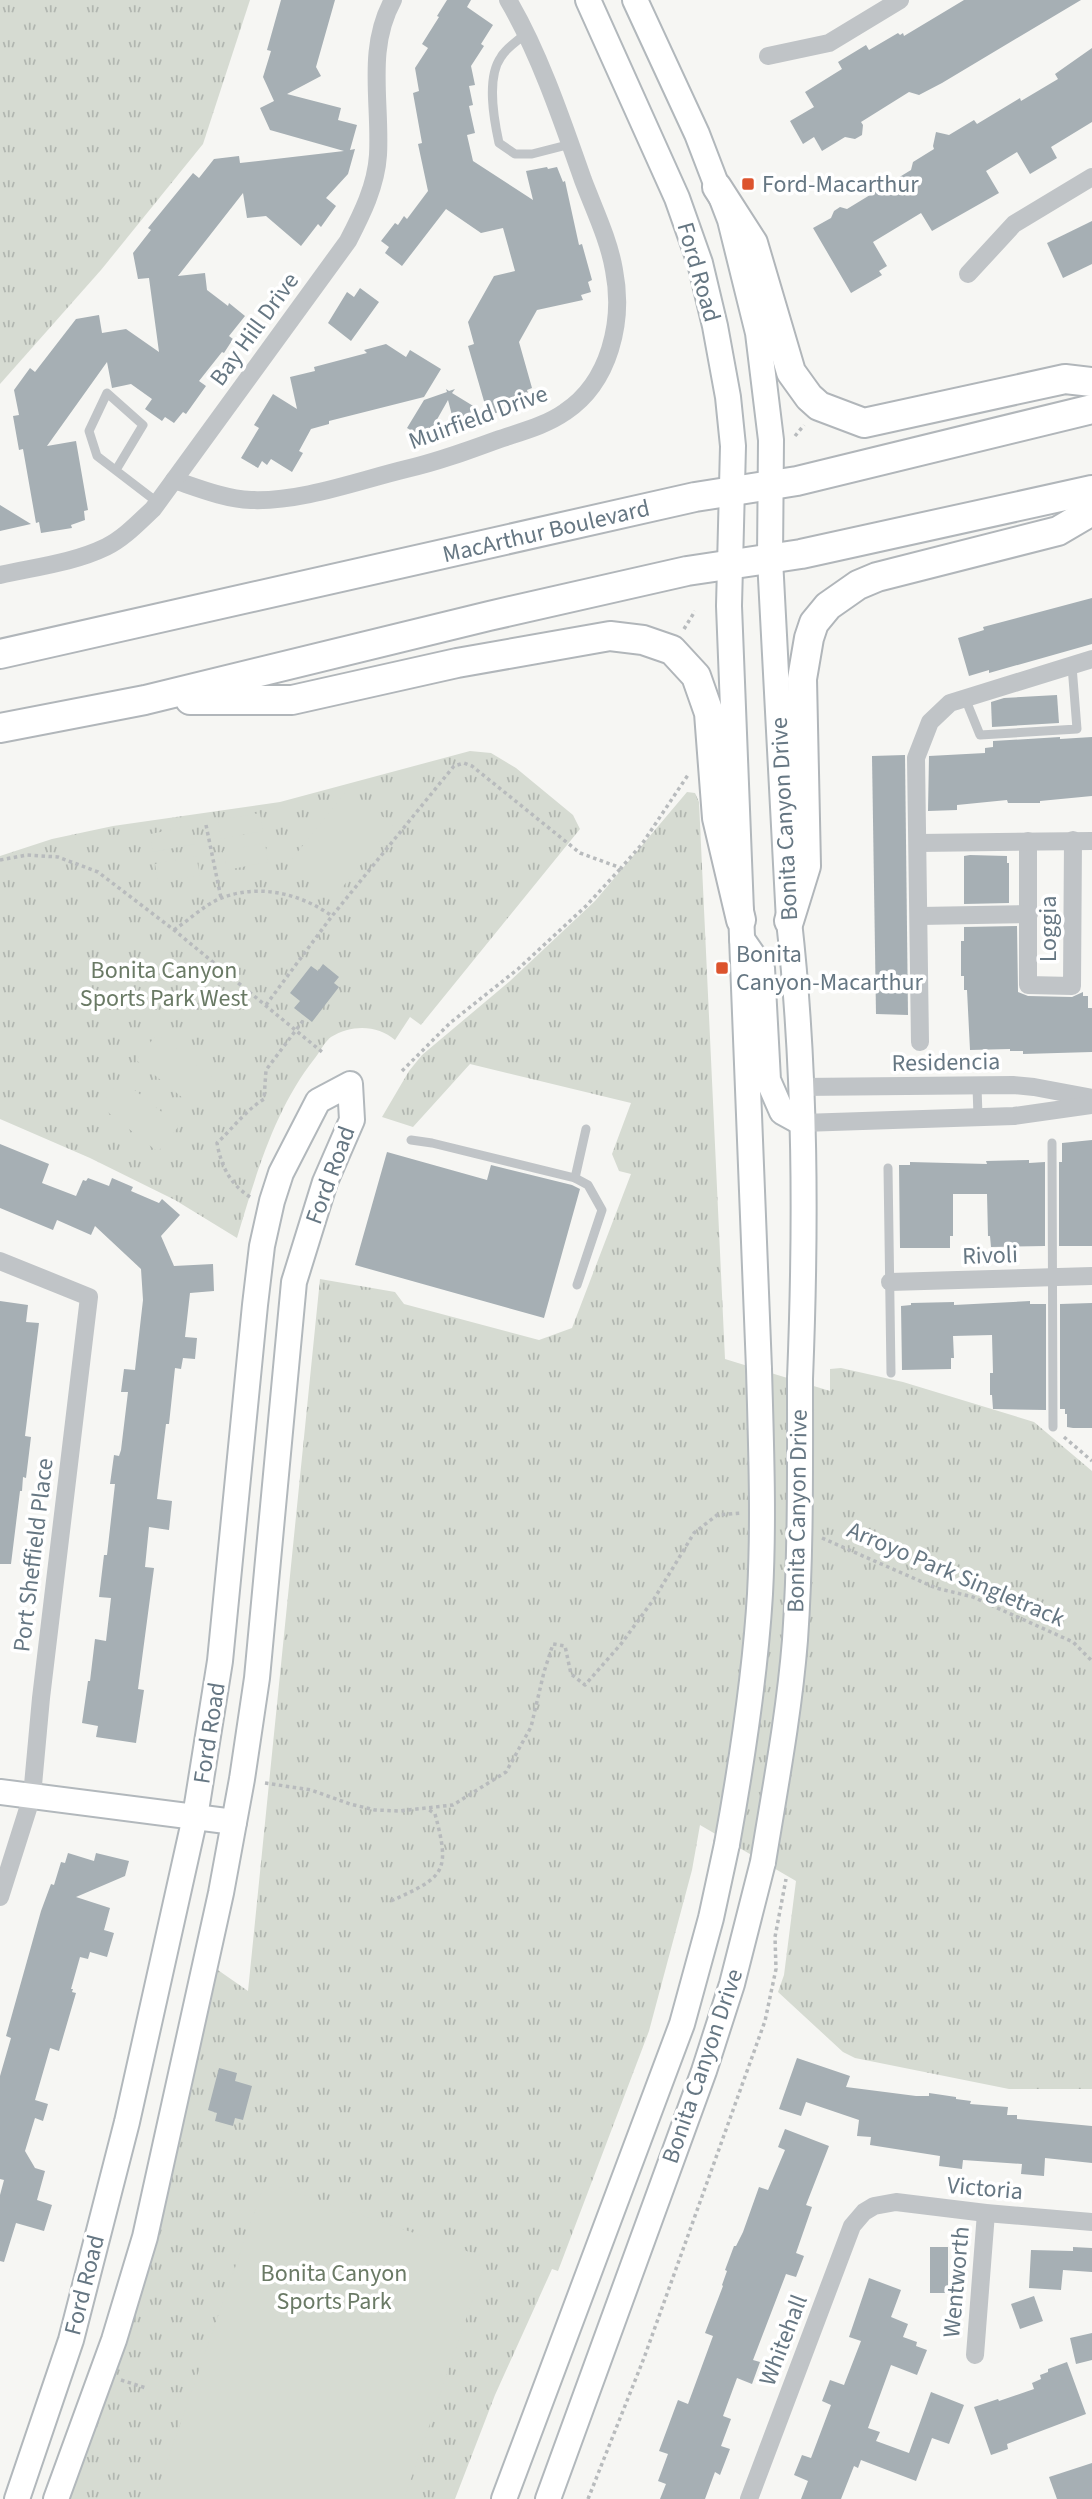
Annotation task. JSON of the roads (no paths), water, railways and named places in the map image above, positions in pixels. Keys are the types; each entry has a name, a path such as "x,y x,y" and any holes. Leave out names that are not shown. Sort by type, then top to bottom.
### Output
{"main road":[{"name":"Ford Road","path":"588,0 677,198 701,263 728,397 733,446 731,564"},
{"name":"Ford Road","path":"635,0 697,134 730,220 758,333 771,440 770,486"},
{"path":"717,187 753,243 791,372 819,406 864,424 1065,379 1092,382"},
{"name":"MacArthur Boulevard","path":"0,654 695,497 770,486 1092,409"},
{"name":"Bonita Canyon Drive","path":"548,2499 704,2071 732,1984 763,1862 783,1745 794,1640 799,1525 804,1262 802,1123 770,559 770,486"},
{"path":"0,728 145,700 687,570 814,551 1092,490"},
{"path":"789,921 806,866 802,679 809,638 821,614 839,597 877,577 1058,531 1092,511"},
{"name":"Bonita Canyon Drive","path":"504,2499 681,2024 711,1918 727,1843 751,1692 760,1593 762,1493 729,606 731,564"},
{"path":"145,700 292,700 457,663 610,636 643,640 672,650 696,676 709,713 717,818 741,929 762,968 768,1080 782,1112 802,1123"},
{"name":"Ford Road","path":"17,2499 71,2340 127,2122 195,1816 220,1661 255,1305 269,1212 281,1173 318,1101 350,1084 352,1120 324,1182 294,1282 257,1678 234,1822 145,2237 114,2340 56,2499"},
{"path":"0,1792 234,1822"}],"street":[{"name":"Bay Hill Drive","path":"0,575 79,557 107,547 132,530 158,502 348,241 362,215 372,187 377,157 375,68 379,41 393,0"},
{"name":"Muirfield Drive","path":"174,480 249,500 285,499 435,463 542,424 565,412 585,396 602,371 617,321 618,299 614,269 571,145 508,0"},
{"path":"768,56 829,43 900,0"},
{"path":"968,274 1014,224 1092,177"},
{"path":"920,1042 916,758 930,722 950,703 1092,659"},
{"name":"Loggia","path":"1028,841 1028,985 1072,985 1073,841"},
{"path":"918,843 1092,841"},
{"name":"Loggia","path":"919,916 1029,914"},
{"name":"Residencia","path":"800,1087 1034,1087 1092,1098"},
{"path":"802,1123 1014,1116 1092,1105"},
{"name":"Port Sheffield Place","path":"0,1261 89,1297 41,1698 33,1796 0,1897"},
{"name":"Rivoli","path":"890,1282 1092,1276"},
{"name":"Victoria","path":"874,2206 896,2202 1092,2222"},
{"name":"Whitehall","path":"749,2499 852,2226 864,2212 874,2206"},
{"name":"Wentworth","path":"975,2355 986,2213"}],"lane":[{"path":"525,34 500,57 493,80 494,120 499,143 515,155 571,145"},
{"path":"116,470 143,425 107,393 89,431 97,456 158,502"},
{"path":"965,698 979,735 1077,729 1072,666"},
{"path":"977,1087 978,1116"},
{"path":"575,1178 586,1129"},
{"path":"411,1140 575,1178 589,1185 602,1210 577,1285"},
{"path":"1052,1143 1053,1427"},
{"path":"888,1168 891,1373"}],"place":[{"name":"Ford-Macarthur","path":"748,184"},
{"name":"Bonita Canyon-Macarthur","path":"722,968"}],"park label":[{"name":"Bonita Canyon Sports Park West","path":"164,984"},
{"name":"Bonita Canyon Sports Park","path":"334,2287"}]}
